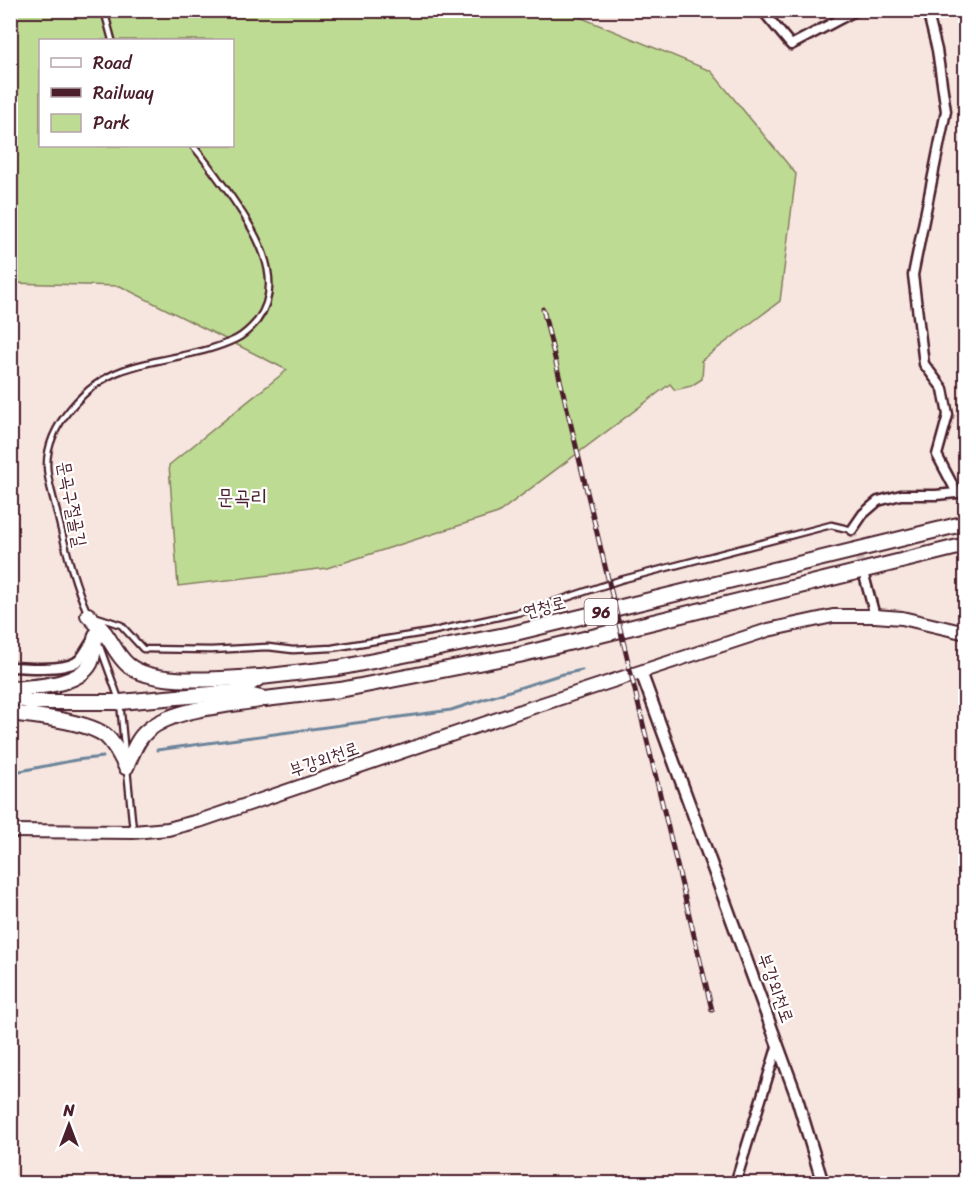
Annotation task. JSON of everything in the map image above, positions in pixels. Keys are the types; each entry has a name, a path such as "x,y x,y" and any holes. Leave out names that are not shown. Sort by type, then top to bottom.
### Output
{"main road":[{"name":"연청로","path":"236,692 261,677 338,668 515,633 966,523"},
{"name":"연청로","path":"10,707 31,702 120,702 236,692 265,699 340,690 519,655 966,544"},
{"path":"88,615 128,665 142,673 160,678 261,677"},
{"name":"부강외천로","path":"10,831 133,832 168,828 202,820 768,630 833,616 902,618 966,633"},
{"path":"10,689 41,687 82,673 92,661 96,635"},
{"name":"연청로","path":"10,696 31,702"},
{"path":"126,767 135,746 146,732 164,719 265,699"},
{"path":"10,713 47,717 81,725 105,735 126,767"}],"street":[{"path":"762,10 791,45 857,10"},
{"path":"852,530 863,514 878,501 901,495 961,492 937,455 948,415 943,389 924,364 913,275 946,111 937,50 927,10"},
{"path":"865,579 875,616"},
{"path":"10,667 66,666 79,661 96,635"},
{"name":"부강외천로","path":"641,672 778,1044 823,1184"},
{"path":"735,1184 778,1044"}],"lane":[{"path":"104,10 112,39"},
{"name":"문곡구절골길","path":"133,832 120,702 73,576 47,465 51,443 58,424 99,383 120,371 151,361 208,349 239,338 253,326 261,315 269,296 268,273 259,241 240,209 194,147"},
{"path":"88,615 121,625 142,649 332,648 430,632 530,610 621,580 831,525 852,530"}],"green space":[{"path":"11,11 565,11 711,71 796,174 780,301 701,361 703,364 702,379 691,386 675,390 670,384 498,513 327,568 178,586 169,465 287,370 120,286 11,283"}],"waterway":[{"path":"157,750 451,710 559,675 582,670"},
{"path":"10,773 103,757"}],"tunnel":[{"path":"852,530 863,573"}],"railway":[{"path":"543,309 712,1010"}],"district":[{"name":"문곡리","path":"242,497"}]}
